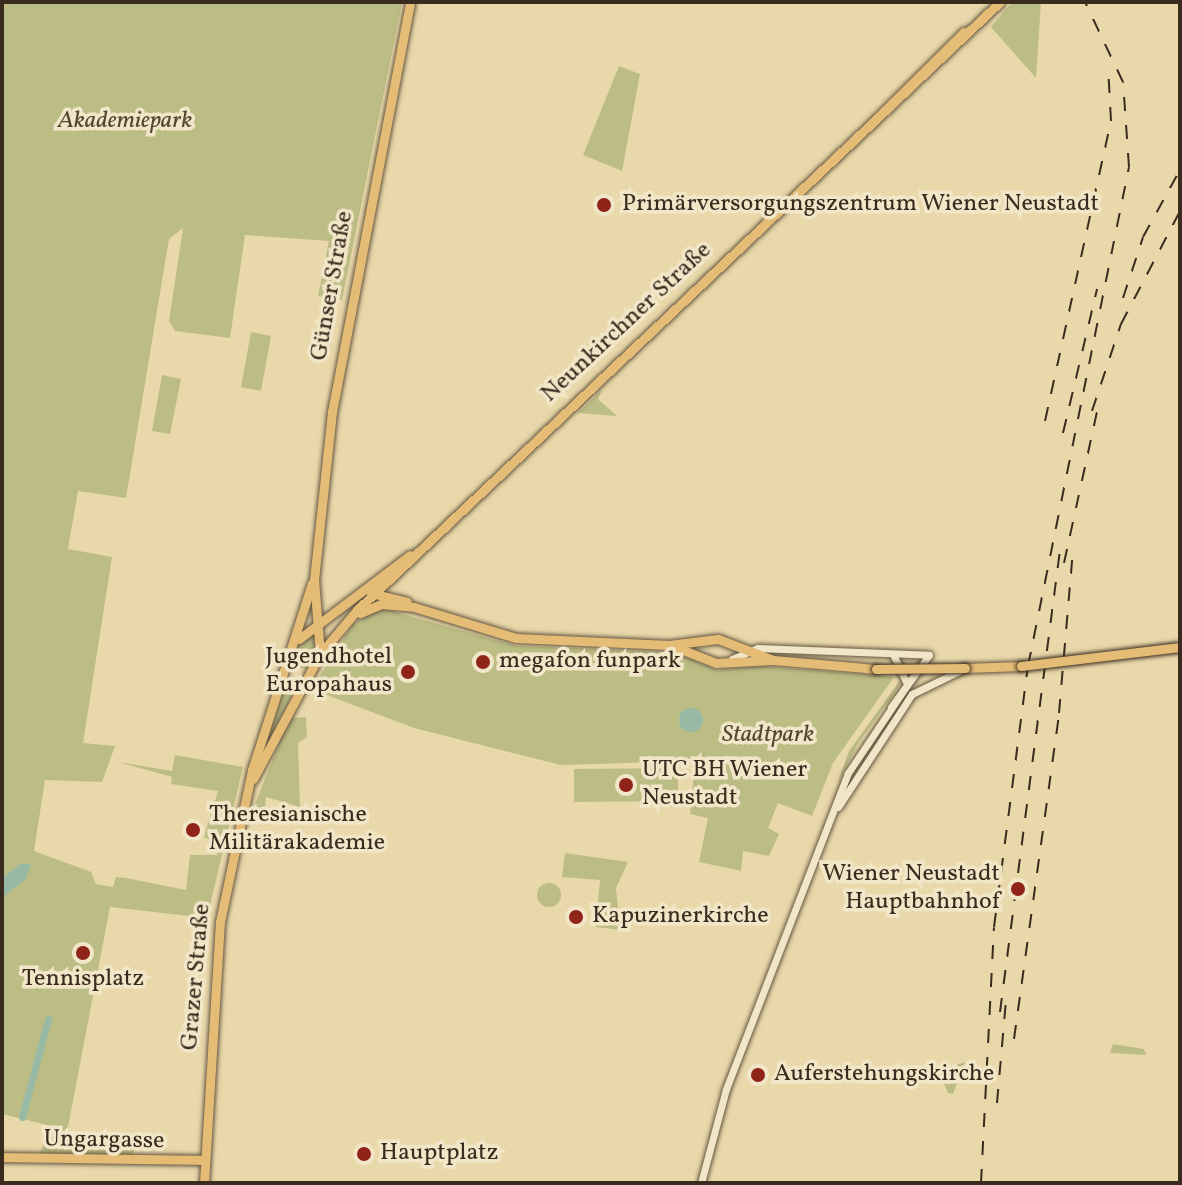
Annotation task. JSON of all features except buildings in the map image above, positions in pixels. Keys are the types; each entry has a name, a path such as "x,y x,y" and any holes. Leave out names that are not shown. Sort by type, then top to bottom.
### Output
{"main road":[{"name":"Günser Straße","path":"314,580 344,323 410,2"},
{"name":"Neunkirchner Straße","path":"320,654 374,590 410,555 998,2"},
{"name":"Neunkirchner Straße","path":"374,590 394,576 410,555"},
{"path":"394,576 392,587 410,605"},
{"path":"314,580 320,654"},
{"name":"Grazer Straße","path":"204,1183 216,945 253,779 314,580"},
{"path":"374,590 381,604"},
{"path":"297,642 318,624 361,595 374,590 410,605 516,638 669,645 710,640 773,660"},
{"path":"316,603 338,613"},
{"path":"353,616 381,604 410,605"},
{"path":"710,640 710,662"},
{"path":"669,645 710,662 773,660 876,669 965,668 1180,647"},
{"name":"Grazer Straße","path":"253,779 320,654"},
{"path":"291,656 295,668 311,669"},
{"name":"Ungargasse","path":"2,1157 205,1160"}],"street":[{"path":"701,1183 726,1089 857,756 929,655 750,652 727,663"},
{"path":"893,654 909,680"},
{"path":"834,812 879,737 919,687 965,668"}],"green space":[{"name":"Akademiepark","path":"2,2 402,2 342,300 318,296 329,241 245,235 230,338 175,331 169,321 183,228 169,239 126,498 78,491 68,549 112,557 83,743 115,746 102,782 45,780 34,851 91,872 96,884 113,887 116,877 186,890 190,855 217,855 219,845 204,837 218,791 171,784 172,777 118,762 172,771 175,755 243,767 207,918 110,907 68,1127 70,1140 136,1147 131,1157 40,1153 51,1126 2,1114"},
{"path":"1012,2 1041,2 1036,78 991,27"},
{"path":"619,66 640,74 622,171 583,155"},
{"path":"251,332 271,336 261,391 241,387"},
{"path":"162,375 181,379 170,434 152,431"},
{"path":"602,390 598,399 617,416 578,413"},
{"name":"Stadtpark","path":"381,608 517,646 675,652 716,670 762,666 894,677 833,763 812,816 778,803 768,828 779,834 769,856 743,851 741,871 699,862 708,818 690,814 695,761 561,765 414,728 311,689 353,624"},
{"path":"318,624 311,669 295,668 297,642"},
{"path":"287,679 292,694 260,761 265,738"},
{"path":"901,679 899,687 859,742 838,782 849,751"},
{"path":"306,717 307,737 298,743 300,807 266,797 265,809 254,807 289,718"},
{"name":"UTC BH Wiener Neustadt","path":"678,768 678,801 574,802 574,769"},
{"path":"565,853 628,862 616,888 620,930 596,927 600,880 562,877"},
{"path":"549,883 558,886 561,895 558,904 549,907 540,904 537,895 540,886"},
{"path":"1113,1044 1144,1049 1146,1055 1110,1053"},
{"path":"965,1062 953,1094 948,1093 939,1071"}],"shaded area":[{"path":"691,708 700,711 703,720 700,729 691,732 682,729 679,720 682,711"},
{"path":"20,864 31,864 26,879 2,898 2,878"}],"waterway":[{"path":"22,1117 48,1019"}],"railway":[{"path":"981,1183 994,927 1028,666 1129,167 1123,82 1085,2"},
{"path":"1045,421 1111,121 1108,65"},
{"path":"1123,298 1143,237 1180,170"},
{"path":"1092,411 1121,324 1180,211"},
{"path":"1063,433 1097,289"},
{"path":"1064,563 1099,403"},
{"path":"1000,1012 1060,551"},
{"path":"1014,1039 1059,713 1073,551"},
{"path":"997,1103 1006,1000"}],"place":[{"name":"Primärversorgungszentrum Wiener Neustadt","path":"604,205"},
{"name":"megafon funpark","path":"483,662"},
{"name":"Jugendhotel Europahaus","path":"408,672"},
{"name":"UTC BH Wiener Neustadt","path":"626,785"},
{"name":"Theresianische Militärakademie","path":"193,830"},
{"name":"Wiener Neustadt Hauptbahnhof","path":"1018,889"},
{"name":"Kapuzinerkirche","path":"576,917"},
{"name":"Tennisplatz","path":"83,953"},
{"name":"Auferstehungskirche","path":"758,1075"},
{"name":"Hauptplatz","path":"364,1154"}]}
